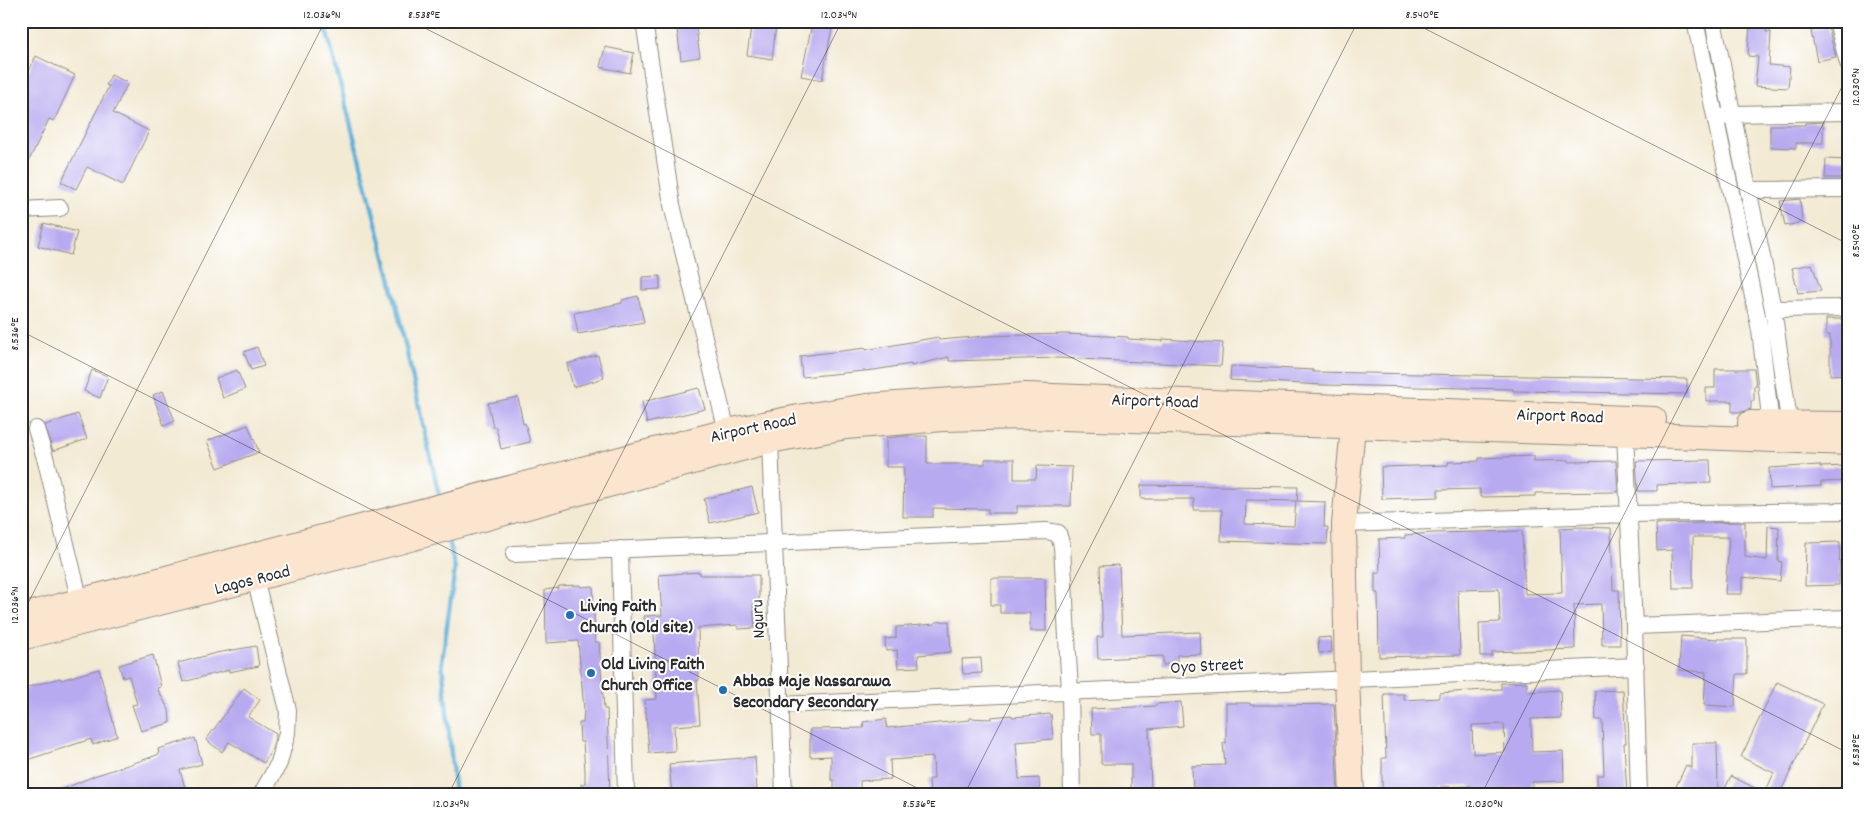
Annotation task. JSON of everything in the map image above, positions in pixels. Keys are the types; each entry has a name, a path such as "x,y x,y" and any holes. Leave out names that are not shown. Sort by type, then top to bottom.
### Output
{"main road":[{"name":"Airport Road","path":"479,508 730,441 804,416 867,406 1026,395 1782,432 1848,443"},
{"name":"Airport Road","path":"730,441 770,441 846,427 952,419 1027,417 1625,434 1782,432 1848,424"},
{"path":"1352,795 1346,679 1344,524 1353,426"},
{"name":"Lagos Road","path":"21,638 82,611 388,520 479,508"},
{"name":"Lagos Road","path":"21,616 82,611 255,578 395,543 479,508"}],"street":[{"path":"644,21 672,206 730,441"},
{"path":"1695,21 1782,432"},
{"path":"1713,21 1773,309 1782,432"},
{"path":"1837,21 1848,63"},
{"path":"1716,119 1733,114 1848,112"},
{"path":"1749,190 1848,189"},
{"path":"21,210 60,208"},
{"path":"1773,309 1848,308"},
{"path":"36,429 46,461 82,611"},
{"path":"1625,434 1636,666 1639,795"},
{"name":"Nguru","path":"770,441 784,795"},
{"path":"1344,524 1630,514 1848,511"},
{"path":"514,554 1046,531 1058,533 1062,546 1070,692 1072,795"},
{"path":"620,549 626,795"},
{"path":"255,578 288,710 287,734 279,764 261,795"},
{"path":"1634,626 1848,618"},
{"name":"Oyo Street","path":"781,705 1636,666"},
{"path":"1846,795 1848,790"}],"building":[{"path":"676,21 695,21 700,57 681,60"},
{"path":"752,21 776,25 772,59 747,55"},
{"path":"1750,21 1766,21 1766,32 1771,32 1769,65 1790,67 1788,88 1755,86 1758,57 1748,56"},
{"path":"812,24 832,28 822,80 801,76"},
{"path":"1828,27 1836,57 1817,61 1811,31"},
{"path":"605,47 634,53 630,73 600,67"},
{"path":"36,56 75,75 54,121 49,119 21,177 21,87"},
{"path":"111,75 128,83 113,113 149,131 123,185 87,167 76,189 61,182 109,86 106,85"},
{"path":"1823,122 1823,143 1796,143 1796,148 1770,147 1770,125 1805,125 1805,123"},
{"path":"1826,159 1848,160 1848,178 1825,178"},
{"path":"1800,199 1802,222 1785,226 1780,201"},
{"path":"44,223 77,232 71,255 38,246"},
{"path":"1812,264 1821,291 1798,293 1792,268"},
{"path":"660,276 660,289 642,290 642,277"},
{"path":"638,296 644,322 578,334 574,313 622,303 622,300"},
{"path":"1826,319 1848,319 1848,374 1830,375 1830,335 1826,335"},
{"path":"1066,334 1223,343 1221,366 1059,358 949,361 949,357 911,366 911,364 874,370 802,377 800,356 866,348 866,350 938,337 939,340 986,336"},
{"path":"257,347 264,366 251,370 244,352"},
{"path":"598,355 604,378 573,387 567,364"},
{"path":"1231,366 1313,370 1313,372 1687,379 1687,394 1513,391 1513,389 1322,385 1230,380"},
{"path":"1715,369 1754,369 1756,386 1754,386 1754,401 1751,401 1751,409 1742,412 1732,412 1732,401 1706,401 1706,388 1715,388"},
{"path":"92,370 108,376 100,398 84,391"},
{"path":"237,370 245,389 223,398 216,378"},
{"path":"699,388 705,409 647,423 642,402"},
{"path":"163,391 175,421 164,426 153,395"},
{"path":"518,397 523,424 525,423 530,442 501,449 496,427 493,427 488,403"},
{"path":"78,414 87,439 53,451 45,425"},
{"path":"248,425 259,452 218,468 207,441"},
{"path":"927,436 927,464 985,464 985,459 1014,459 1014,479 1036,479 1037,466 1072,467 1071,506 1017,506 1017,513 988,513 988,509 933,508 933,517 903,517 904,467 886,467 886,438"},
{"path":"1534,456 1534,461 1616,461 1618,492 1535,493 1535,496 1480,497 1480,489 1438,490 1438,497 1382,499 1381,467 1448,465 1448,462 1479,461 1479,458"},
{"path":"1710,460 1711,483 1657,485 1657,491 1638,491 1636,461"},
{"path":"1820,465 1820,467 1848,466 1848,481 1821,482 1821,486 1770,489 1769,468"},
{"path":"1141,485 1298,487 1297,501 1325,502 1324,527 1328,527 1327,544 1221,541 1222,510 1194,510 1194,499 1141,499","holes":["1246,500 1296,501 1294,526 1245,524"]},
{"path":"752,487 758,512 710,523 704,499"},
{"path":"1745,522 1745,557 1767,560 1768,526 1779,527 1778,561 1782,562 1780,581 1742,577 1742,594 1725,594 1729,537 1693,537 1693,588 1673,588 1672,550 1657,551 1656,524"},
{"path":"1560,528 1611,528 1613,590 1619,590 1620,645 1602,645 1601,604 1574,605 1575,649 1492,652 1492,656 1480,656 1479,623 1500,622 1499,589 1458,590 1460,655 1379,657 1378,593 1375,593 1375,573 1380,573 1379,539 1405,538 1405,535 1433,533 1522,531 1525,594 1562,593"},
{"path":"1840,542 1839,585 1805,586 1806,543"},
{"path":"1119,565 1122,635 1200,632 1201,654 1177,655 1177,664 1163,665 1163,656 1098,659 1097,637 1103,637 1100,566"},
{"path":"700,572 700,575 759,575 759,604 753,604 755,628 738,629 737,625 698,628 699,680 697,680 700,724 674,726 675,751 649,753 645,700 657,699 654,632 645,633 644,616 662,615 659,575"},
{"path":"991,578 1045,578 1046,631 1030,631 1030,613 1000,613 1000,605 991,605"},
{"path":"580,585 581,587 593,586 595,642 599,642 604,709 607,709 610,795 581,795 581,784 585,784 585,771 583,742 580,742 579,723 583,723 584,710 578,641 546,643 545,590 558,588 559,586"},
{"path":"949,621 951,652 918,655 919,667 898,668 897,650 886,651 885,639 896,638 896,627"},
{"path":"1681,636 1747,639 1747,674 1737,674 1735,707 1704,705 1706,672 1679,670"},
{"path":"1331,637 1332,652 1319,653 1318,638"},
{"path":"256,646 259,666 229,672 229,670 183,682 178,663 216,653"},
{"path":"153,655 161,687 157,688 169,710 170,723 141,731 132,705 137,704 129,676 123,678 119,665"},
{"path":"981,658 982,673 963,674 962,659"},
{"path":"99,669 117,736 93,745 91,739 21,762 21,689"},
{"path":"1527,682 1527,692 1560,690 1561,718 1531,719 1532,752 1563,751 1564,781 1532,782 1532,795 1472,795 1471,786 1440,787 1440,795 1382,795 1382,758 1386,758 1384,694 1404,694 1404,700 1439,698 1439,693 1501,689 1501,683","holes":["1504,724 1505,752 1473,754 1472,725"]},
{"path":"1777,682 1823,704 1779,795 1722,795 1731,776 1765,793 1774,773 1741,757"},
{"path":"244,688 260,700 248,717 276,734 272,749 264,763 229,742 222,752 206,740"},
{"path":"1623,690 1627,795 1597,795 1597,775 1604,775 1602,720 1596,720 1595,691"},
{"path":"1181,702 1183,726 1149,729 1151,788 1148,788 1148,795 1131,795 1131,764 1101,764 1101,734 1092,734 1091,709 1156,706 1156,704"},
{"path":"1226,703 1250,703 1250,705 1334,704 1338,795 1258,795 1258,790 1193,792 1192,766 1225,765 1223,743 1226,743"},
{"path":"1051,714 1053,739 1016,742 1019,779 1039,778 1040,795 930,795 929,779 934,779 933,757 890,760 891,779 860,781 860,795 834,795 834,780 831,780 831,756 810,757 810,729 864,728 863,722 886,719 887,728 970,720 970,718 991,719 991,717 1012,715 1012,717"},
{"path":"195,738 202,764 180,770 187,795 115,795 112,786 89,795 49,795 94,776 159,754 158,749"},
{"path":"1692,743 1717,743 1718,795 1672,795 1686,765 1692,768"},
{"path":"755,757 757,790 734,791 733,789 704,791 704,795 672,795 669,764"}],"waterway":[{"path":"324,21 389,273 440,499"},
{"path":"448,536 455,569 442,661 455,795"}],"place":[{"name":"Living Faith Church (Old site)","path":"570,615"},
{"name":"Old Living Faith Church Office","path":"591,673"},
{"name":"Abbas Maje Nassarawa Secondary Secondary","path":"723,690"}]}
